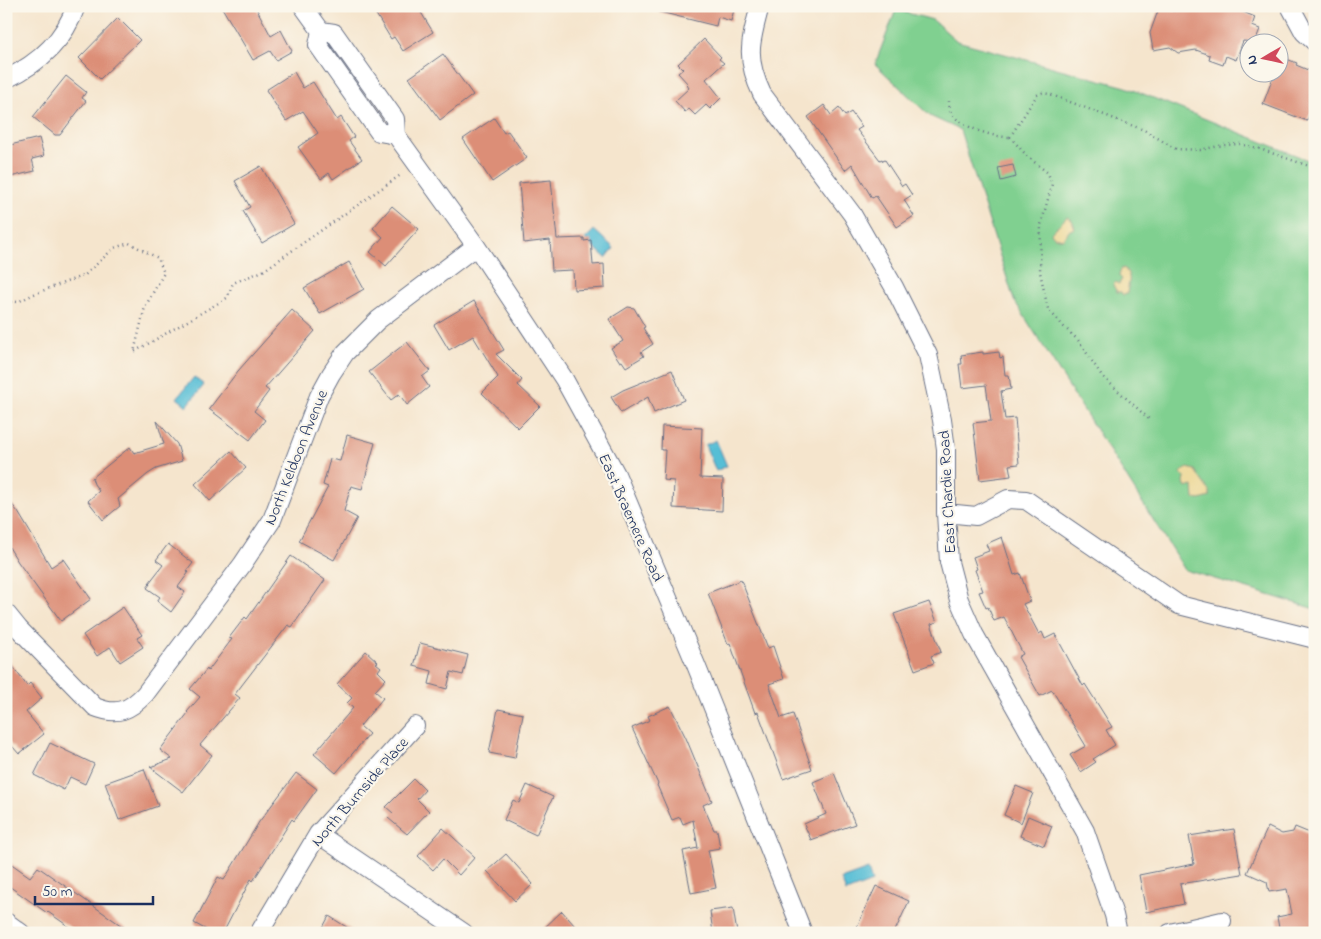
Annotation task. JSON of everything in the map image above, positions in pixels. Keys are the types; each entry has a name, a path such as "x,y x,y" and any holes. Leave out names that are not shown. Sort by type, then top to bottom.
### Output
{"street":[{"path":"6,79 25,70 52,47 64,32 76,6"},
{"name":"East Chardie Road","path":"760,6 750,50 751,65 762,94 852,214 894,287 928,355 942,420 946,449 946,513 949,562 959,600 974,634 1085,831 1114,915 1118,933"},
{"path":"1290,6 1304,32 1315,42"},
{"name":"East Braemere Road","path":"307,8 321,31 334,33 395,119 396,136 476,246 564,379 616,474 696,665 803,933"},
{"name":"North Keldoon Avenue","path":"6,613 95,707 106,712 118,712 134,706 242,565 272,520 319,396 345,353 378,320 476,246"},
{"path":"946,513 976,516 1008,499 1026,500 1179,605 1315,639"},
{"name":"North Burnside Place","path":"258,933 318,834 415,726"},
{"path":"318,834 464,933"},
{"path":"1170,933 1222,921"},
{"path":"6,922 21,933"}],"path":[{"path":"1010,137 1037,95 1042,93 1144,130 1176,149 1200,150 1240,144 1315,168"},
{"path":"948,101 952,113 968,127 1002,138 1010,137"},
{"path":"1010,137 1028,157 1048,173 1052,184 1041,225 1040,272 1048,309 1064,328 1078,340 1102,376 1150,420"},
{"path":"6,301 18,302 85,274 114,248 129,243 158,258 164,273 145,307 134,352 227,298 234,283 263,271 402,174"}],"green space":[{"path":"896,10 933,20 957,41 1126,87 1315,163 1315,609 1185,570 1014,300 960,130 930,116 875,64"}],"sand":[{"path":"1067,217 1072,220 1075,228 1070,230 1063,239 1054,237 1051,233"},
{"path":"1124,268 1129,280 1127,294 1123,295 1121,292 1117,292 1113,285 1116,282 1119,284 1122,279 1119,276 1121,269"},
{"path":"1188,468 1195,470 1210,491 1210,497 1200,500 1194,499 1193,486 1186,488 1185,477 1181,472"}],"water":[{"path":"594,230 614,248 606,258 585,239"},
{"path":"194,377 204,385 187,406 177,398"},
{"path":"716,440 727,466 716,471 705,445"},
{"path":"868,869 872,882 846,892 841,879"}],"building":[{"path":"221,6 255,6 271,36 281,30 292,51 276,60 270,51 253,60"},
{"path":"371,6 417,6 433,32 403,51 394,37 391,39"},
{"path":"656,6 735,6 731,21 718,17 716,26 656,11"},
{"path":"1168,6 1169,9 1172,8 1172,11 1197,6 1237,6 1236,9 1255,17 1252,26 1260,29 1259,32 1238,32 1238,55 1236,60 1226,56 1223,65 1209,60 1210,55 1196,50 1178,53 1170,47 1153,50 1150,33 1159,8"},
{"path":"118,18 140,40 100,79 79,58"},
{"path":"704,39 721,57 719,59 724,63 706,79 721,98 710,109 706,105 695,115 689,109 685,112 675,101 689,88 688,84 678,73 683,69 678,64"},
{"path":"443,54 473,95 440,120 409,78"},
{"path":"1288,60 1315,73 1315,115 1310,113 1307,121 1263,104 1271,82 1288,82"},
{"path":"294,72 303,88 313,82 337,120 341,117 354,137 349,141 362,159 333,179 329,173 321,179 298,147 318,133 303,111 286,121 266,90"},
{"path":"66,76 86,92 82,98 86,101 60,135 55,135 33,117"},
{"path":"824,105 831,115 839,108 845,116 851,112 862,127 857,130 880,160 885,160 902,186 905,184 912,195 904,200 914,216 897,227 876,196 872,198 852,164 845,170 808,117"},
{"path":"494,118 504,133 508,131 527,158 492,182 463,139"},
{"path":"39,138 44,156 32,159 35,171 6,178 6,146"},
{"path":"1013,165 1016,177 1001,181 998,168"},
{"path":"261,166 294,224 262,243 243,211 250,207 235,181"},
{"path":"551,180 557,239 584,238 584,241 591,240 593,265 604,264 605,288 574,290 573,270 552,271 550,240 524,243 519,183"},
{"path":"392,206 419,229 386,266 370,252 383,237 373,228"},
{"path":"349,262 364,289 320,314 304,288"},
{"path":"474,301 504,350 496,354 522,380 518,385 540,406 518,428 482,393 498,377 473,336 449,350 434,325"},
{"path":"628,307 634,308 653,344 641,352 644,356 626,367 622,361 620,362 611,348 623,341 609,319"},
{"path":"292,310 315,331 265,388 269,391 254,411 265,420 250,440 209,409 238,371"},
{"path":"407,342 430,371 422,377 429,387 407,405 399,394 391,400 369,372"},
{"path":"983,352 983,354 999,352 1000,358 1003,357 1005,375 1009,375 1011,389 1001,391 1005,419 1015,418 1019,464 1009,465 1011,476 980,480 973,423 991,421 986,385 962,388 959,364 962,364 961,355"},
{"path":"672,370 684,400 654,413 648,397 621,413 611,397 623,390"},
{"path":"157,421 177,444 182,461 156,469 148,474 118,499 120,506 103,520 88,501 99,491 92,478 130,447 134,453 164,444"},
{"path":"662,426 702,428 700,478 723,479 722,511 673,508 674,481 663,480 665,450 661,450"},
{"path":"347,435 375,443 362,489 351,486 344,511 357,518 334,560 299,541 328,487 323,485 330,459 340,461"},
{"path":"231,451 246,468 210,501 195,484"},
{"path":"6,497 18,512 51,567 63,559 91,599 61,621 18,562 6,542"},
{"path":"1002,537 1014,575 1020,573 1030,601 1023,604 1039,634 1042,632 1045,639 1055,634 1083,686 1085,684 1112,727 1106,730 1115,745 1093,759 1096,762 1081,772 1070,755 1086,746 1052,690 1040,696 1018,657 1023,654 1004,617 994,621 979,592 983,591 975,570 977,569 973,557 989,551 986,544"},
{"path":"168,544 193,563 178,587 185,592 171,612 157,601 160,597 147,588 163,565 156,560"},
{"path":"291,556 325,580 292,627 288,625 235,694 240,698 200,745 212,755 183,792 150,767 172,759 160,750 200,697 190,689 207,669 208,671 232,639 229,638 245,617 247,619"},
{"path":"741,580 768,648 773,646 784,679 769,684 781,718 793,714 812,769 783,779 758,712 755,713 730,643 728,644 708,593"},
{"path":"929,602 937,622 931,624 941,652 931,656 934,663 915,670 894,614"},
{"path":"123,607 142,635 137,638 143,647 120,662 110,647 97,656 83,635"},
{"path":"420,643 468,655 463,675 451,672 447,689 429,684 432,671 414,666"},
{"path":"366,651 378,662 376,663 381,667 378,671 386,679 375,691 383,698 360,726 369,734 336,773 314,754 353,708 347,703 352,698 337,684"},
{"path":"6,657 27,686 30,683 42,698 26,712 44,734 19,754 6,739"},
{"path":"670,706 686,738 712,801 703,805 714,830 717,830 720,848 708,850 716,888 691,893 683,851 698,848 693,820 683,824 680,817 672,820 658,784 632,728 650,720 648,716"},
{"path":"498,709 523,714 515,758 489,753"},
{"path":"50,743 94,764 85,784 70,777 64,790 34,775"},
{"path":"144,769 158,806 119,820 105,783"},
{"path":"296,773 317,789 294,821 292,819 253,881 251,879 223,933 212,933 194,923 218,877 224,880 259,822"},
{"path":"834,773 855,824 811,840 804,824 826,814 813,782"},
{"path":"414,779 425,790 417,799 429,811 407,834 388,818 393,813 386,807"},
{"path":"527,785 553,797 536,835 504,820 513,800 519,803"},
{"path":"1016,786 1033,793 1021,823 1004,815"},
{"path":"1028,816 1052,826 1044,846 1020,836"},
{"path":"1268,827 1282,834 1293,832 1295,827 1312,834 1315,852 1315,933 1280,933 1277,917 1292,914 1287,889 1269,892 1267,882 1247,873"},
{"path":"443,828 475,857 459,875 443,859 433,870 418,856"},
{"path":"1234,829 1242,874 1180,884 1184,904 1146,912 1139,875 1194,864 1189,836"},
{"path":"506,854 533,884 515,901 487,871"},
{"path":"6,860 30,877 38,867 132,933 78,933 6,884"},
{"path":"876,886 909,901 894,933 854,933"},
{"path":"733,908 737,933 713,933 710,911"},
{"path":"562,911 581,933 539,933"},
{"path":"329,916 356,933 320,933"}]}
